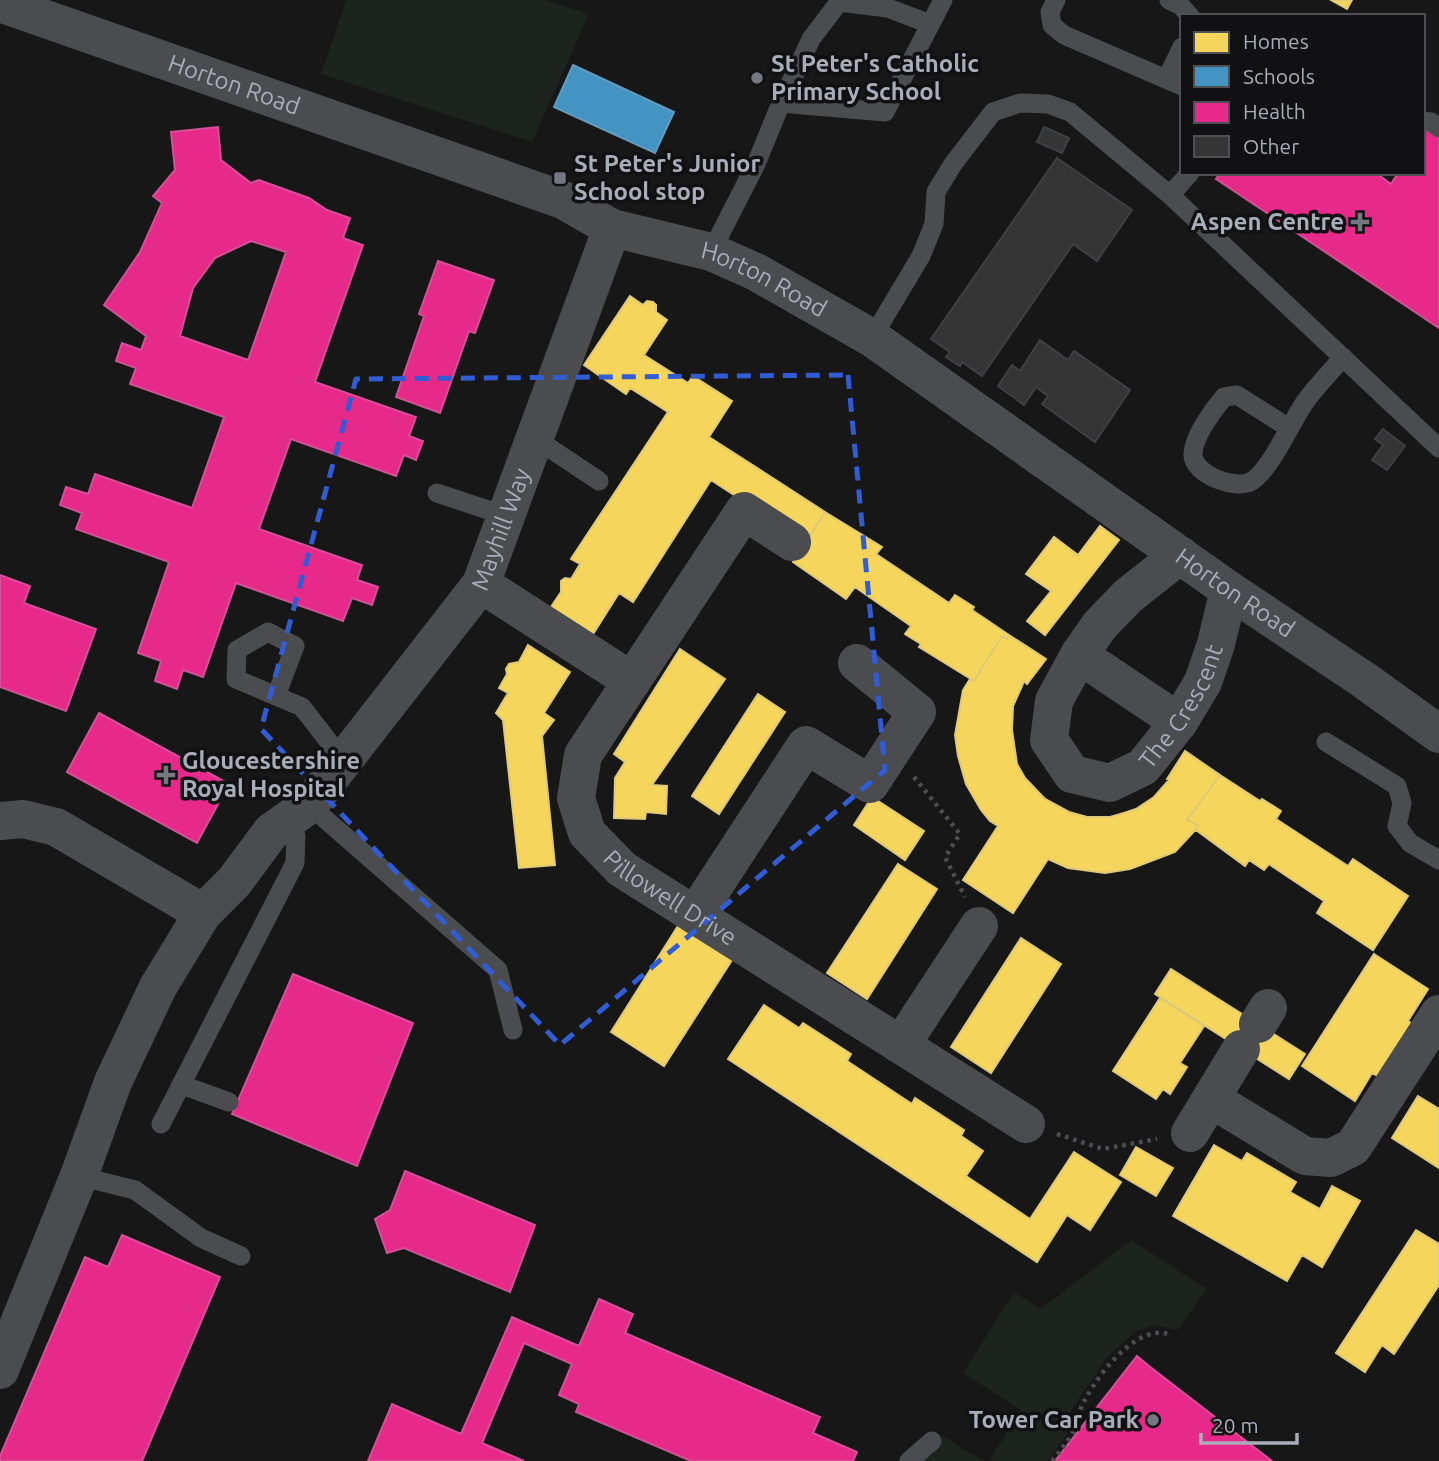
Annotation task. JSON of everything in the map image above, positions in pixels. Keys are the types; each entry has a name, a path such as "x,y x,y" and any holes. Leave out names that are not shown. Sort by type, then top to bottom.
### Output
{"street":[{"name":"Horton Road","path":"0,3 563,200 612,228 711,252 756,272 872,338 1229,590 1439,734"},
{"name":"Mayhill Way","path":"4,1349 79,1177 113,1082 158,987 204,913 234,882 271,832 307,804 481,584 612,228"},
{"name":"Pillowell Drive","path":"792,542 744,511 583,755 576,798 587,833 622,869 1026,1124"},
{"name":"The Crescent","path":"1180,555 1128,596 1100,625 1079,655 1054,701 1049,740 1072,774 1110,783 1143,767 1179,722 1202,682 1216,644 1229,590"},
{"path":"481,584 632,681"},
{"path":"1079,655 1179,722"},
{"path":"695,915 806,745 870,784 917,712 857,663"},
{"path":"0,821 23,819 56,827 204,913"},
{"path":"901,1045 979,926"},
{"path":"1211,1099 1305,1156 1331,1158 1353,1147 1439,1014"},
{"path":"1190,1133 1256,1027"}],"lane":[{"path":"782,103 885,112 943,0"},
{"path":"1056,0 1051,12 1052,25 1064,35 1175,82 1180,57"},
{"path":"1169,0 1181,6 1188,14"},
{"path":"711,252 756,164 811,39 839,2 888,8 930,24"},
{"path":"872,338 921,256 934,224 936,192 953,164 993,112 1020,103 1048,104 1070,112 1170,195 1439,448"},
{"path":"1170,195 1188,175"},
{"path":"1289,428 1237,395 1224,397 1210,414 1193,450 1194,461 1201,470 1222,480 1249,484 1260,475 1289,428 1306,400 1343,357"},
{"path":"536,439 599,481"},
{"path":"437,493 506,516"},
{"path":"276,696 302,707 343,760"},
{"path":"1326,742 1397,786 1402,803 1397,826 1410,843 1439,860"},
{"path":"161,1124 295,863 296,836 307,804 498,970 513,1030"},
{"path":"181,1085 229,1102"},
{"path":"79,1177 135,1190 201,1238 241,1256"},
{"path":"909,1461 932,1441"}],"path":[{"path":"892,749 960,834 945,857 979,926"},
{"path":"1026,1124 1103,1149 1190,1133"},
{"path":"1052,1461 1074,1432 1079,1412 1112,1361 1138,1339 1160,1331 1168,1334"}],"highlighted area":[{"path":"848,375 885,770 560,1045 261,729 356,379"}],"shaded area":[{"path":"346,0 545,0 589,14 532,142 321,74"},
{"path":"1131,1240 1207,1289 1177,1330 1154,1325 1135,1332 1108,1356 1071,1410 1067,1435 1047,1461 989,1461 1021,1410 963,1373 1014,1292 1041,1309"},
{"path":"943,1436 983,1461 917,1461"}],"building: Homes":[{"path":"1331,0 1352,0 1347,9"},
{"path":"630,296 643,305 647,301 653,302 656,312 667,320 644,355 688,383 693,376 732,401 709,437 825,512 806,542 711,480 633,602 619,593 593,634 551,607 561,592 561,581 565,578 571,579 580,564 571,559 668,412 630,388 626,394 584,365"},
{"path":"825,512 882,547 876,554 949,603 955,595 1009,635 1007,639 1002,636 974,681 919,647 921,644 905,634 911,626 855,587 846,599 793,562"},
{"path":"1100,526 1119,540 1045,635 1027,621 1051,591 1026,574 1054,537 1078,555"},
{"path":"1009,635 1046,659 1027,684 1024,681 1013,706 1012,730 1017,764 1025,778 1045,799 1069,812 1087,817 1110,817 1136,809 1154,797 1169,780 1167,779 1185,751 1220,775 1187,820 1199,826 1175,852 1130,869 1105,873 1068,868 1048,859 1013,913 963,880 998,826 981,810 966,784 955,735 963,690 970,679 974,681 1002,636 1007,639"},
{"path":"528,645 570,672 544,713 554,720 542,736 555,865 519,868 503,720 496,713 508,693 499,688 507,674 506,669 509,664 519,662"},
{"path":"680,649 725,679 652,785 667,786 666,814 646,812 645,819 614,818 615,778 625,762 614,754"},
{"path":"758,694 785,712 719,814 692,796"},
{"path":"1220,775 1281,811 1276,819 1348,866 1353,859 1408,896 1373,950 1317,913 1324,901 1269,864 1264,870 1249,860 1245,866 1196,830 1199,826 1187,820"},
{"path":"872,797 924,831 905,860 854,825"},
{"path":"898,864 937,889 867,999 827,973"},
{"path":"678,926 732,960 664,1066 611,1032"},
{"path":"1021,938 1061,964 991,1073 951,1047"},
{"path":"1374,954 1428,989 1408,1021 1415,1026 1381,1078 1372,1073 1355,1101 1302,1066"},
{"path":"1171,969 1305,1054 1289,1079 1155,994"},
{"path":"1160,998 1204,1026 1180,1063 1187,1067 1170,1094 1163,1089 1156,1099 1113,1071"},
{"path":"764,1005 799,1028 803,1023 851,1054 847,1061 912,1104 915,1098 964,1130 961,1136 983,1151 966,1176 1030,1219 1074,1152 1121,1182 1090,1230 1067,1215 1037,1262 728,1059"},
{"path":"1418,1096 1439,1109 1439,1168 1392,1138"},
{"path":"1214,1145 1242,1161 1247,1153 1296,1182 1290,1192 1320,1209 1332,1186 1360,1201 1322,1267 1302,1255 1287,1281 1173,1216"},
{"path":"1136,1147 1173,1168 1156,1196 1120,1175"},
{"path":"1416,1230 1439,1244 1439,1285 1394,1354 1382,1345 1365,1372 1336,1353"}],"building: Schools":[{"path":"573,65 674,112 655,153 554,107"}],"building: Health":[{"path":"218,127 221,160 251,183 259,180 309,198 327,210 350,218 343,238 363,245 315,382 416,417 409,436 423,441 416,460 404,455 396,476 291,439 259,529 362,565 357,580 378,587 372,605 352,598 343,621 236,583 203,677 183,670 177,689 155,681 161,661 138,653 169,562 76,529 82,513 60,505 66,487 88,494 95,474 192,508 224,417 130,384 136,368 116,361 122,343 141,350 146,336 104,305 140,252 162,203 153,196 175,170 171,132","holes":["251,241 286,252 248,360 180,336 193,288 215,258"]},
{"name":"Aspen Centre","path":"1427,130 1439,138 1439,328 1216,179 1219,175 1379,175 1391,184 1397,175 1425,175"},
{"path":"438,261 494,280 475,333 469,331 440,413 396,397 424,316 419,314"},
{"path":"0,575 30,586 24,603 96,629 66,711 0,687"},
{"path":"99,713 229,784 197,843 67,772"},
{"path":"293,974 413,1023 357,1166 232,1114"},
{"path":"405,1171 535,1225 510,1292 404,1248 387,1253 375,1219 390,1210"},
{"path":"122,1235 220,1277 142,1461 0,1461 85,1257 108,1267"},
{"path":"599,1299 633,1314 625,1333 820,1417 813,1433 857,1452 853,1461 691,1461 576,1412 579,1404 559,1395 572,1364 524,1343 482,1443 524,1461 368,1461 392,1404 461,1434 512,1317 579,1346"},
{"name":"Tower Car Park","path":"1137,1356 1149,1366 1272,1461 1055,1461"}],"building: Other":[{"path":"1044,127 1069,138 1062,153 1037,142"},
{"path":"1057,158 1132,210 1097,261 1073,244 982,376 962,362 960,366 946,357 950,352 931,339"},
{"path":"1040,340 1068,360 1074,351 1130,390 1095,442 1042,404 1048,396 1036,387 1024,405 998,386 1012,365 1020,371"},
{"path":"1383,429 1405,446 1387,470 1372,460 1383,445 1375,439"}],"place":[{"name":"St Peter's Catholic Primary School","path":"757,78"},
{"name":"St Peter's Junior School stop","path":"560,178"},
{"name":"Aspen Centre","path":"1360,222"},
{"name":"Gloucestershire Royal Hospital","path":"166,775"},
{"name":"Tower Car Park","path":"1153,1420"}]}
